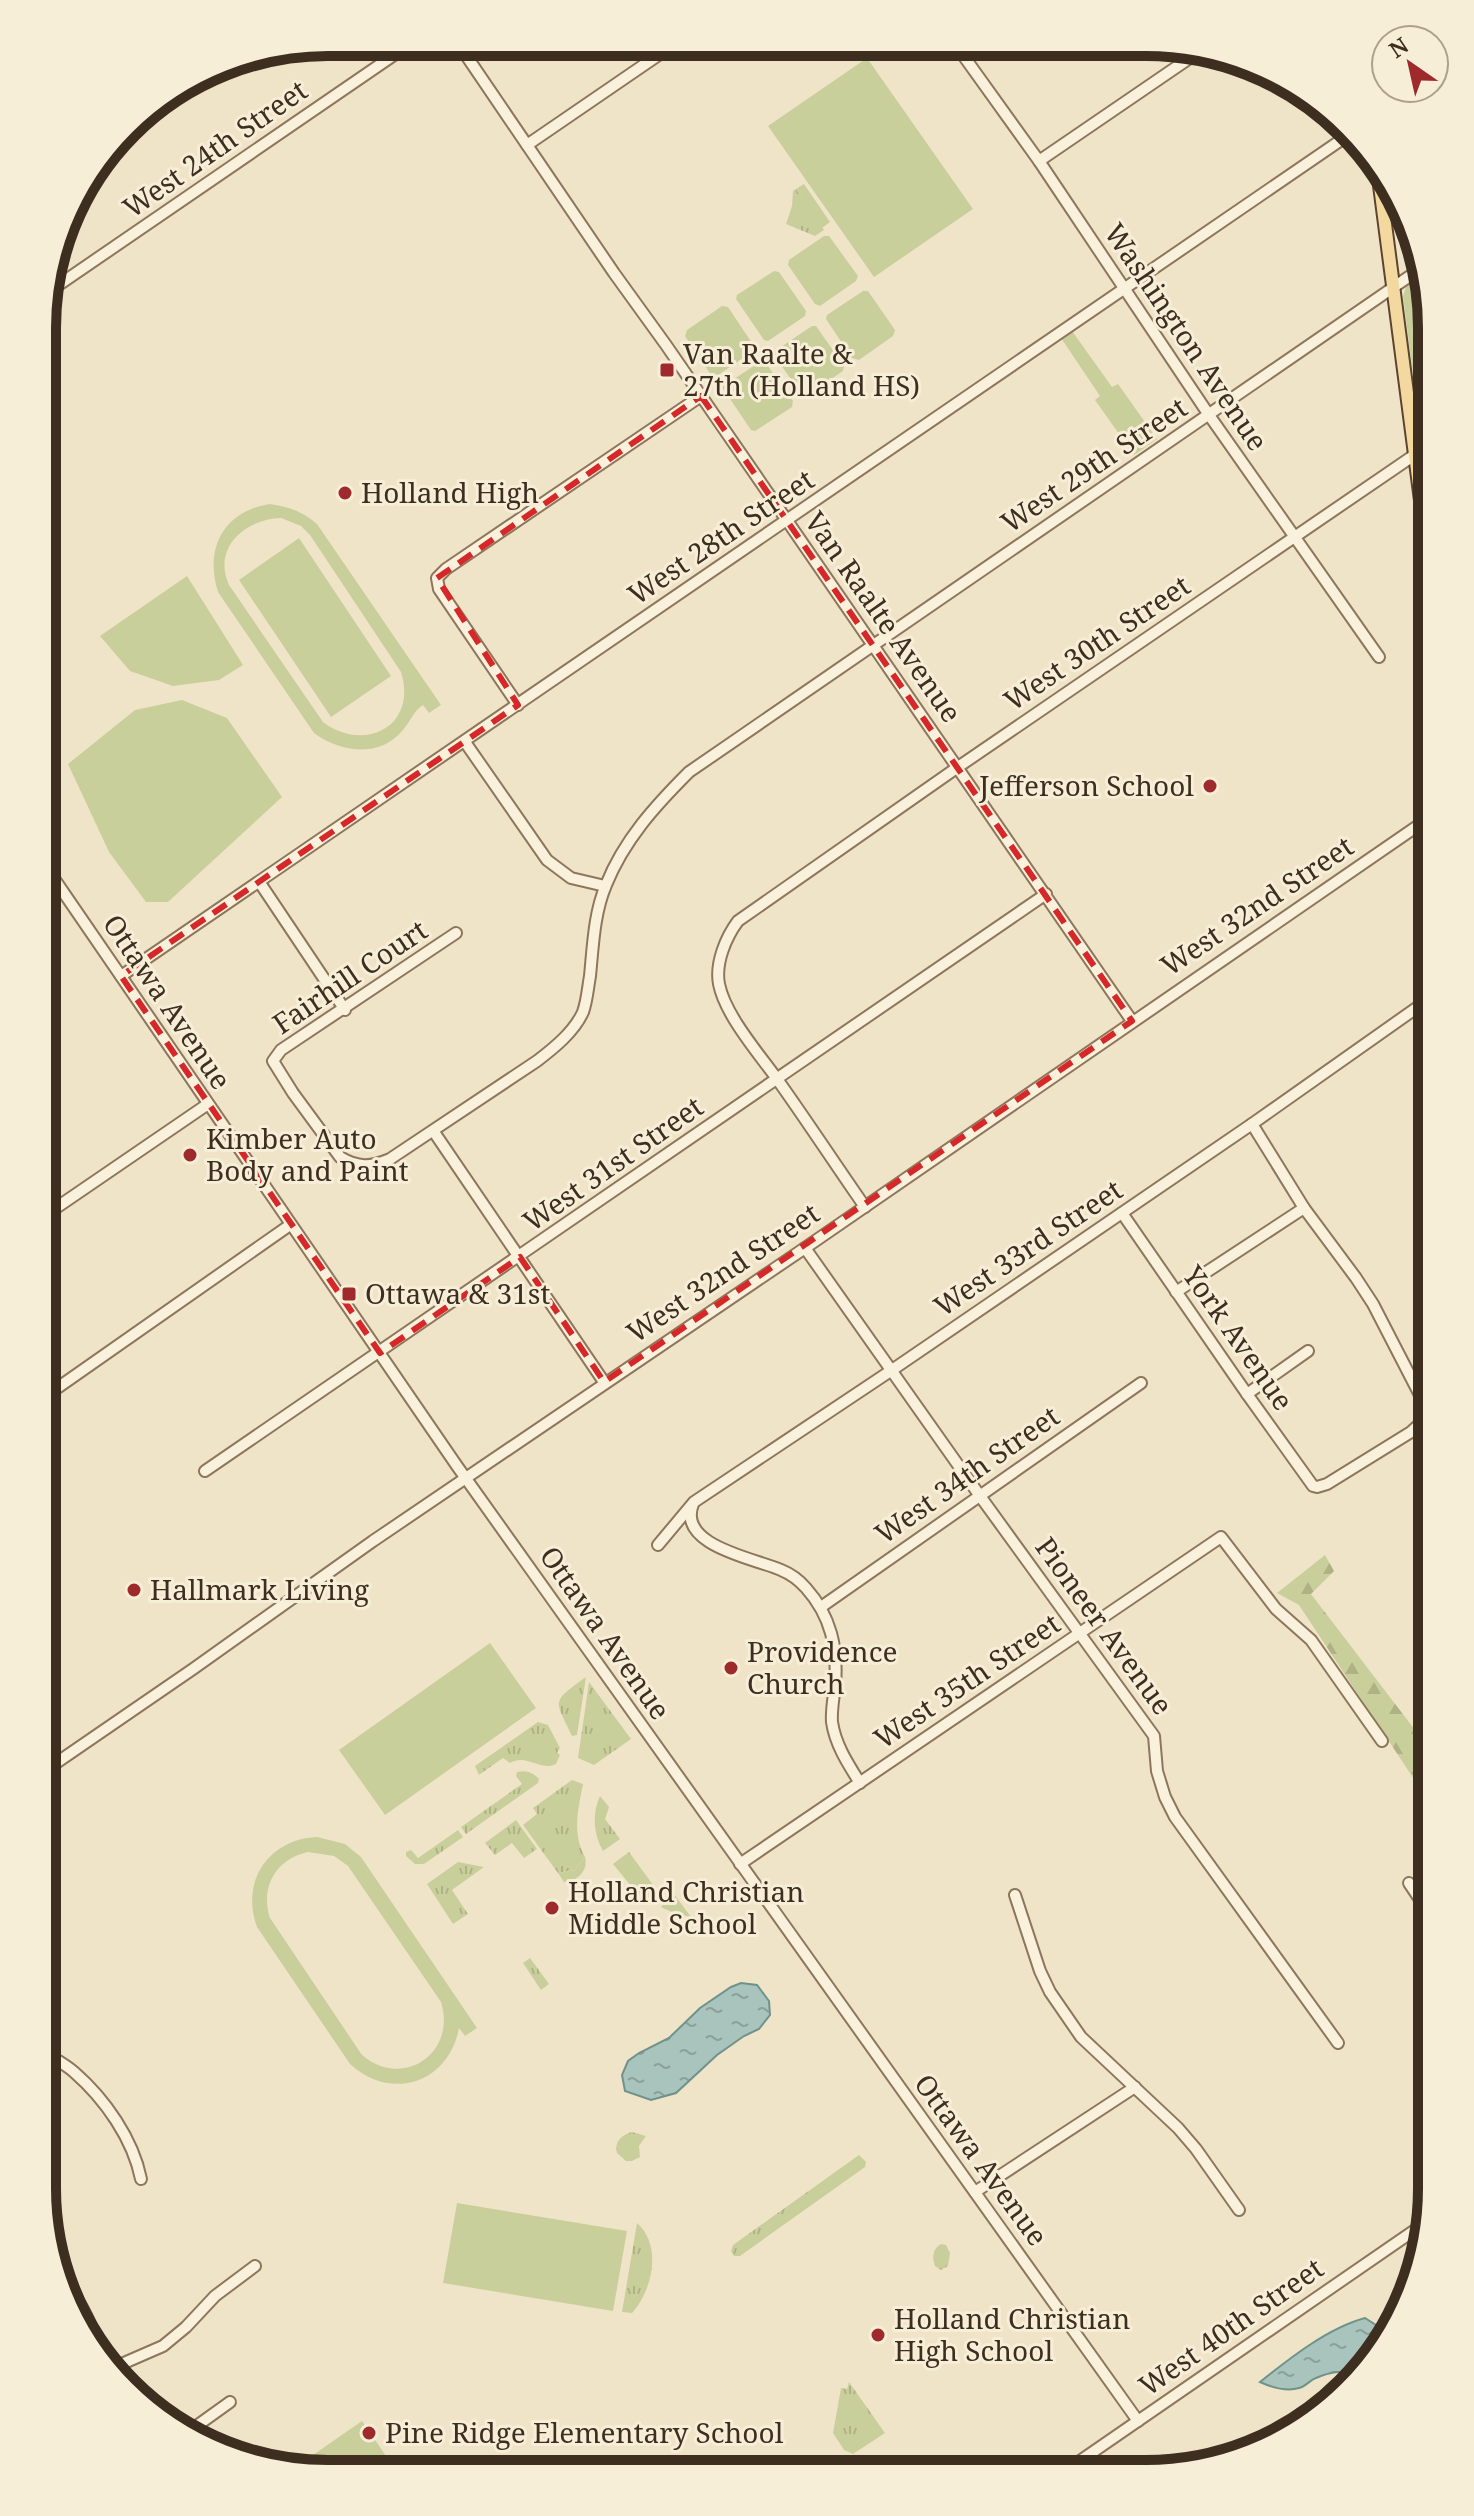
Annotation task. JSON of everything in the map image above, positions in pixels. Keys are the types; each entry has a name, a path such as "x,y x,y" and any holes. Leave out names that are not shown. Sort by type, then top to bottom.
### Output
{"main road":[{"path":"1381,190 1418,470"}],"street":[{"name":"West 24th Street","path":"60,284 393,56"},
{"name":"Van Raalte Avenue","path":"467,56 1132,1021"},
{"path":"527,145 657,56"},
{"name":"Washington Avenue","path":"964,56 1379,657"},
{"path":"1039,161 1188,59"},
{"name":"West 28th Street","path":"121,976 1341,140"},
{"name":"West 29th Street","path":"273,1061 340,1157 348,1162 365,1167 378,1164 434,1132 554,1048 576,1022 583,1012 588,992 597,913 605,886 638,828 689,772 1413,274"},
{"path":"518,705 439,589 437,578 701,396"},
{"name":"West 30th Street","path":"777,1079 743,1033 718,983 723,949 738,921 1416,454"},
{"path":"465,742 547,860 571,878 605,886"},
{"name":"West 32nd Street","path":"56,1763 465,1477 865,1207 1418,826"},
{"name":"Ottawa Avenue","path":"56,881 465,1477 1138,2421"},
{"path":"260,883 345,1010"},
{"name":"West 31st Street","path":"205,1471 1046,894"},
{"name":"Fairhill Court","path":"273,1061 281,1050 456,933"},
{"name":"West 33rd Street","path":"658,1545 694,1502 1122,1213 1418,1007"},
{"path":"777,1079 865,1207"},
{"path":"56,1208 208,1104"},
{"path":"1176,1292 1304,1208 1252,1124"},
{"path":"434,1132 604,1382"},
{"name":"York Avenue","path":"1304,1208 1356,1278 1383,1321 1417,1390"},
{"name":"York Avenue","path":"1122,1213 1311,1483 1317,1487 1327,1484 1417,1426"},
{"path":"56,1389 290,1225"},
{"name":"Pioneer Avenue","path":"805,1248 1154,1736 1157,1771 1175,1817 1338,2043"},
{"path":"1247,1394 1308,1351"},
{"name":"West 34th Street","path":"821,1607 1141,1383"},
{"path":"694,1502 690,1512 701,1536 715,1546 775,1567 796,1578 821,1607 835,1649 832,1721 841,1753 860,1783"},
{"name":"West 35th Street","path":"740,1864 1221,1537 1276,1609 1311,1640 1382,1741"},
{"path":"1409,1883 1417,1895"},
{"path":"1015,1895 1050,1992 1081,2037 1196,2149 1239,2210"},
{"path":"56,2060 88,2085 116,2122 136,2156 141,2179"},
{"path":"975,2192 1135,2087"},
{"name":"West 40th Street","path":"1081,2460 1415,2230"},
{"path":"122,2364 163,2346 215,2296 255,2266"},
{"path":"196,2426 230,2402"}],"highlighted area":[{"path":"701,396 1132,1021 604,1382 520,1257 380,1353 121,976 518,705 437,578"}],"green space":[{"path":"867,58 973,209 874,277 768,126"},
{"path":"804,184 830,222 822,228 796,189"},
{"path":"796,189 824,230 815,236 786,224"},
{"path":"824,236 829,236 858,276 856,281 820,306 815,304 788,265 789,260"},
{"path":"774,271 779,272 806,311 805,316 768,341 764,340 736,299 737,295"},
{"path":"1414,279 1418,328 1418,413 1403,296 1407,284"},
{"path":"863,291 868,291 895,330 893,336 859,360 852,358 826,319 827,315"},
{"path":"722,306 728,307 754,346 753,351 717,376 711,375 685,336 687,330"},
{"path":"816,326 844,366 843,371 806,396 802,395 774,355 775,351"},
{"path":"1072,331 1112,387 1118,384 1157,439 1134,455 1095,400 1100,396 1061,338"},
{"path":"761,361 765,362 793,401 792,407 755,431 751,430 722,387"},
{"path":"270,504 283,507 301,513 317,524 441,705 429,713 423,705 394,739 372,749 336,745 314,733 218,592 214,576 216,547 230,523 254,508","holes":["281,518 301,526 401,672 404,691 402,707 395,720 384,729 355,735 323,722 229,585 225,559 229,547 245,530"]},
{"path":"299,538 391,676 331,717 239,580"},
{"path":"187,576 243,665 219,680 173,686 130,671 100,636"},
{"path":"182,700 227,718 282,797 168,902 146,902 109,852 68,764 135,710"},
{"path":"1325,1555 1334,1571 1311,1594 1417,1733 1417,1784 1299,1605 1277,1593"},
{"path":"490,1643 536,1708 385,1815 339,1750"},
{"path":"586,1677 577,1735 572,1736 559,1702 566,1692"},
{"path":"589,1682 631,1739 594,1765 578,1758"},
{"path":"538,1722 548,1725 560,1748 556,1764 544,1766 522,1760 510,1763 503,1758 479,1775 475,1766"},
{"path":"517,1772 532,1773 539,1779 538,1783 466,1834 461,1827 522,1784 516,1776"},
{"path":"572,1780 583,1784 577,1830 585,1857 575,1870 558,1873 523,1825 537,1814 533,1808"},
{"path":"600,1796 609,1807 605,1819 620,1839 603,1851 595,1824"},
{"path":"516,1820 537,1849 524,1858 512,1843 495,1855 485,1843"},
{"path":"458,1830 463,1837 424,1864 415,1864 406,1856 406,1852 411,1850 418,1858"},
{"path":"317,1837 345,1844 361,1857 477,2028 465,2036 459,2028 444,2062 431,2074 400,2084 383,2082 366,2076 350,2064 257,1927 252,1894 256,1879 272,1854 300,1840","holes":["308,1852 334,1856 348,1866 441,2002 444,2020 441,2037 423,2061 409,2067 394,2069 378,2065 362,2055 270,1918 267,1896 269,1885 279,1868"]},
{"path":"629,1852 664,1900 658,1905 636,1892 613,1864"},
{"path":"585,1857 581,1874 564,1882 558,1873 575,1870"},
{"path":"458,1862 484,1867 452,1890 468,1914 453,1924 427,1884"},
{"path":"674,1894 691,1917 661,1907"},
{"path":"530,1958 549,1984 541,1990 523,1963"},
{"path":"632,2132 646,2136 639,2146 640,2157 626,2161 617,2153 617,2145 622,2137"},
{"path":"859,2155 866,2162 865,2167 740,2256 734,2256 731,2251 733,2245"},
{"path":"457,2203 627,2231 613,2311 443,2283"},
{"path":"637,2223 650,2244 652,2268 639,2304 632,2313 622,2312"},
{"path":"941,2244 946,2245 950,2253 948,2266 941,2270 935,2266 933,2257"},
{"path":"849,2382 885,2433 853,2454 844,2450 833,2433 841,2388 847,2389"},
{"path":"362,2421 389,2460 328,2460 307,2459"}],"water":[{"path":"741,1983 757,1985 769,2001 770,2015 759,2029 717,2055 676,2093 651,2100 625,2091 622,2075 628,2061 669,2038 700,2008"},
{"path":"1365,2318 1379,2328 1344,2373 1330,2373 1301,2387 1289,2389 1260,2382 1323,2336"}],"place":[{"name":"Van Raalte & 27th (Holland HS)","path":"667,370"},
{"name":"Holland High","path":"345,493"},
{"name":"Jefferson School","path":"1210,786"},
{"name":"Kimber Auto Body and Paint","path":"190,1155"},
{"name":"Ottawa & 31st","path":"349,1294"},
{"name":"Hallmark Living","path":"134,1590"},
{"name":"Providence Church","path":"731,1668"},
{"name":"Holland Christian Middle School","path":"552,1908"},
{"name":"Holland Christian High School","path":"878,2335"},
{"name":"Pine Ridge Elementary School","path":"369,2433"}]}
